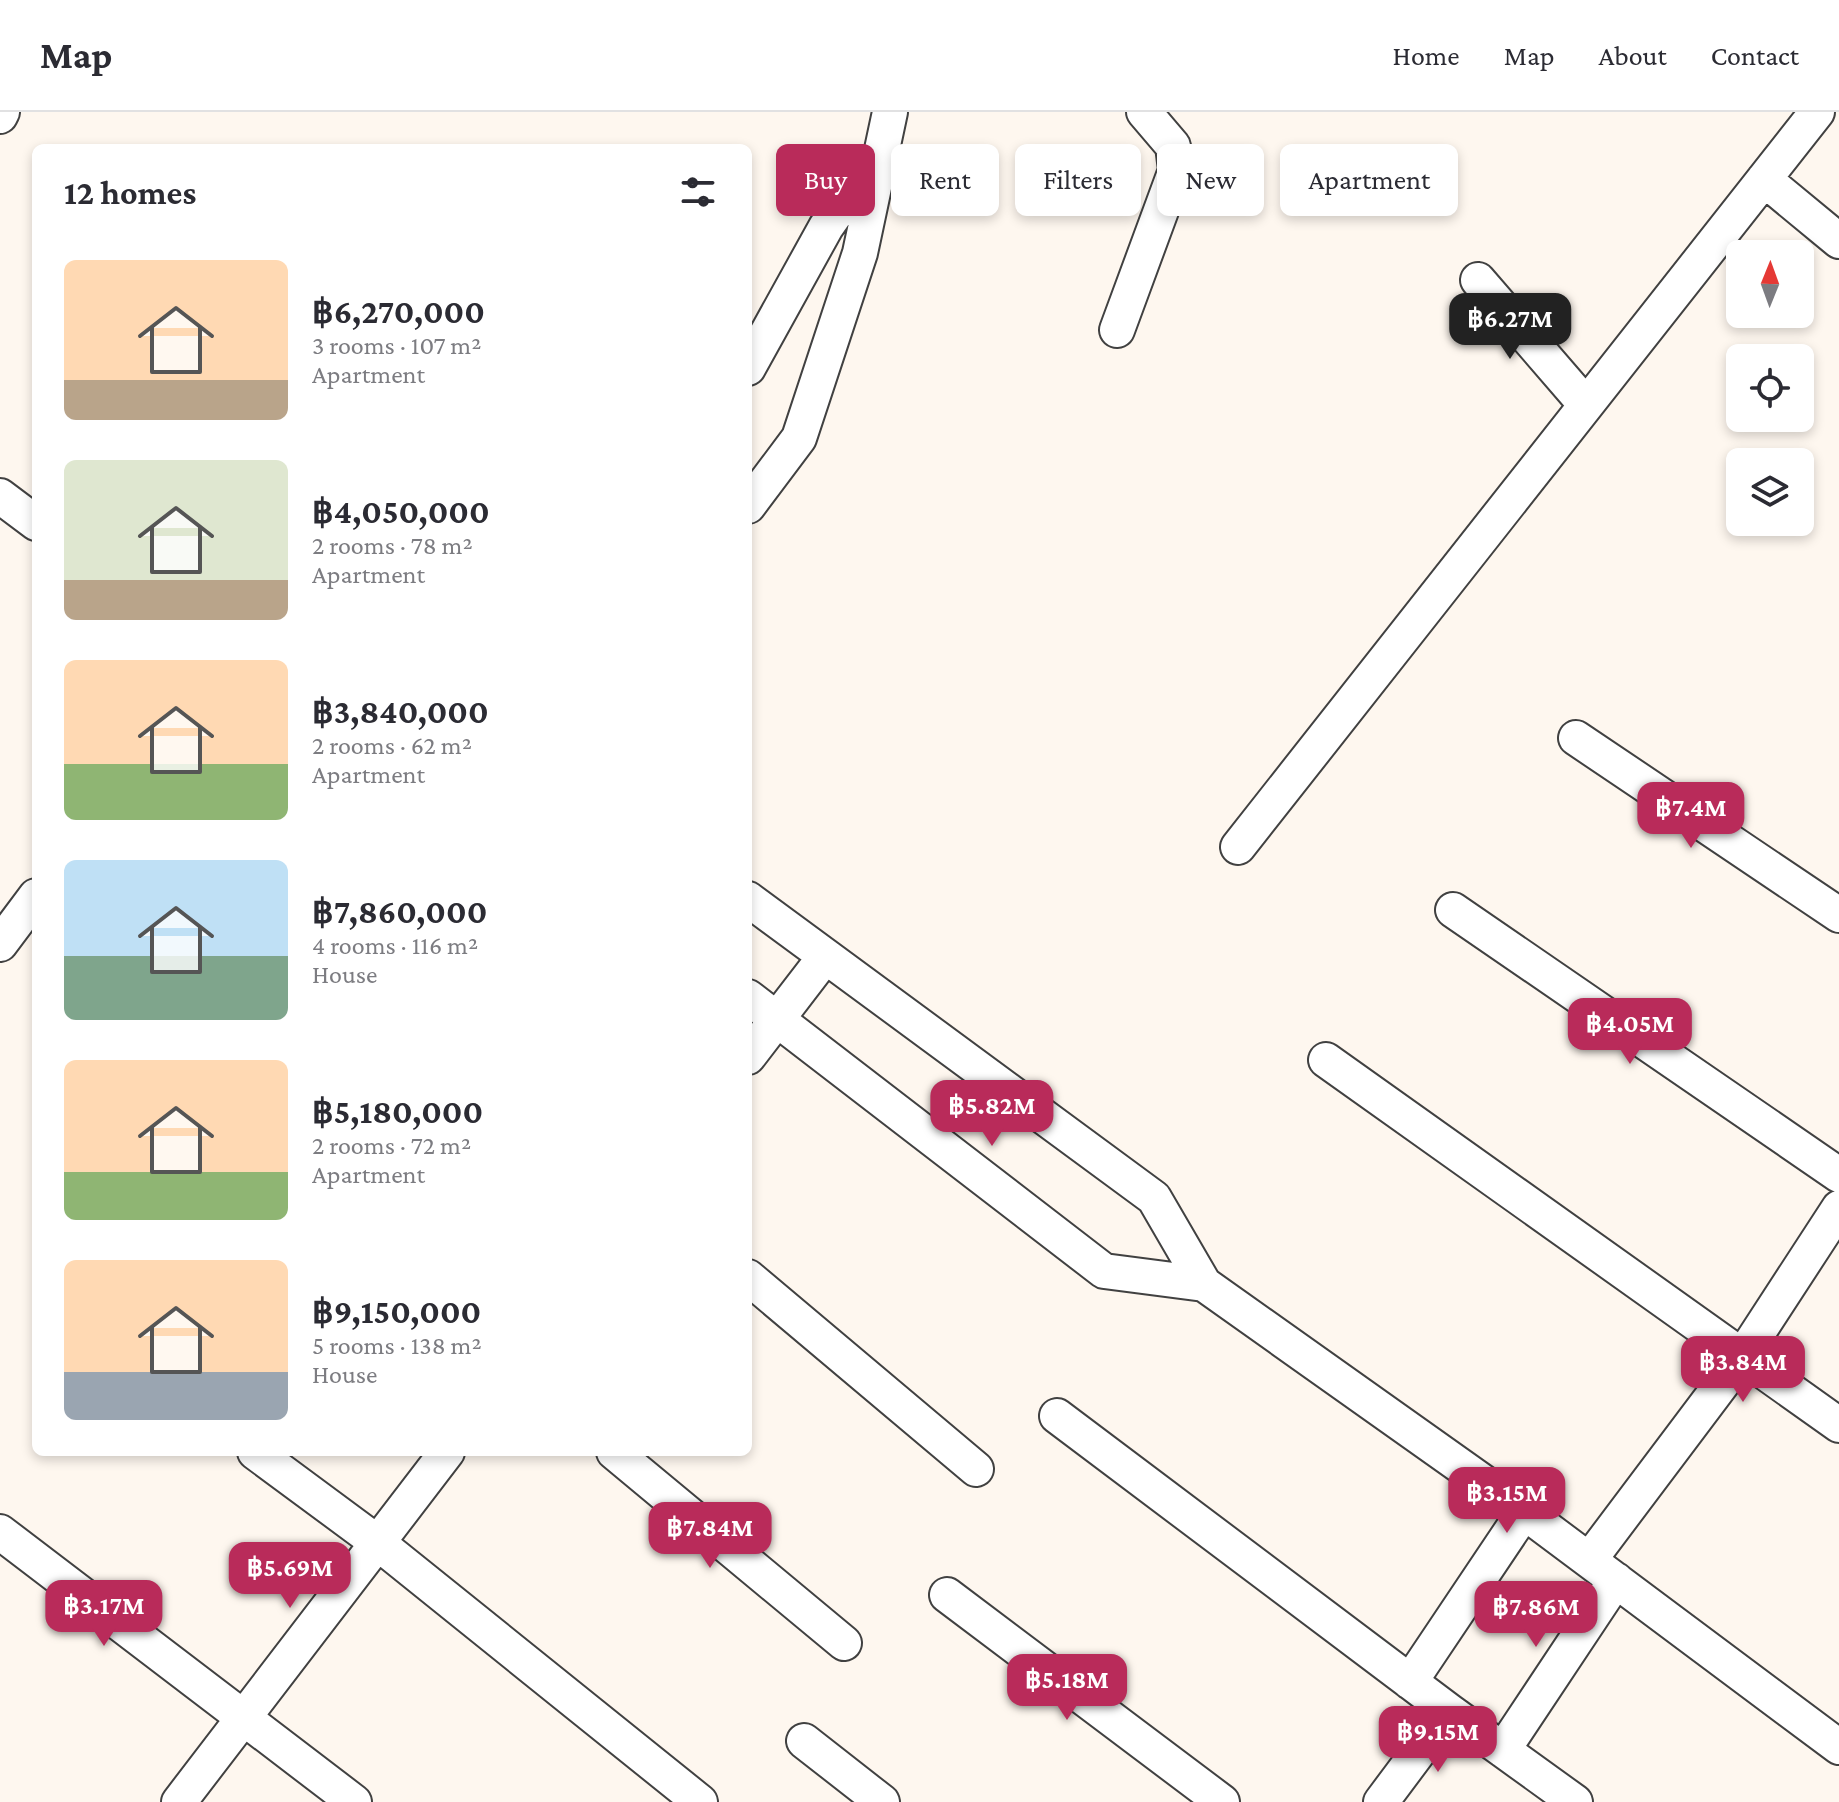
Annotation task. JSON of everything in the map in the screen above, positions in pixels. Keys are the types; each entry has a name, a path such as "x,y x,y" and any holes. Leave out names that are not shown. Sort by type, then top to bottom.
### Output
{"street":[{"path":"752,501 799,438 860,253 879,152 890,112"},
{"path":"1117,330 1176,170 1173,146 1144,112"},
{"path":"1238,847 1817,112"},
{"path":"752,361 826,227 879,152"},
{"path":"1764,179 1839,241"},
{"path":"1478,280 1586,405"},
{"path":"0,496 32,520"},
{"path":"1576,738 1839,915"},
{"path":"0,944 32,901"},
{"path":"752,902 1154,1198 1204,1284 1590,1559 1839,1747"},
{"path":"1453,910 1839,1175"},
{"path":"752,1052 824,958"},
{"path":"752,1000 1104,1271 1204,1284"},
{"path":"1326,1060 1839,1425"},
{"path":"1590,1559 1742,1357 1839,1208"},
{"path":"752,1280 976,1469"},
{"path":"1057,1416 1575,1802"},
{"path":"260,1456 378,1543 700,1802"},
{"path":"179,1802 444,1456"},
{"path":"619,1456 844,1643"},
{"path":"1410,1682 1524,1512"},
{"path":"0,1532 354,1802"},
{"path":"1503,1750 1616,1580"},
{"path":"947,1595 1222,1802"},
{"path":"1381,1802 1449,1711"},
{"path":"804,1741 882,1802"}]}
